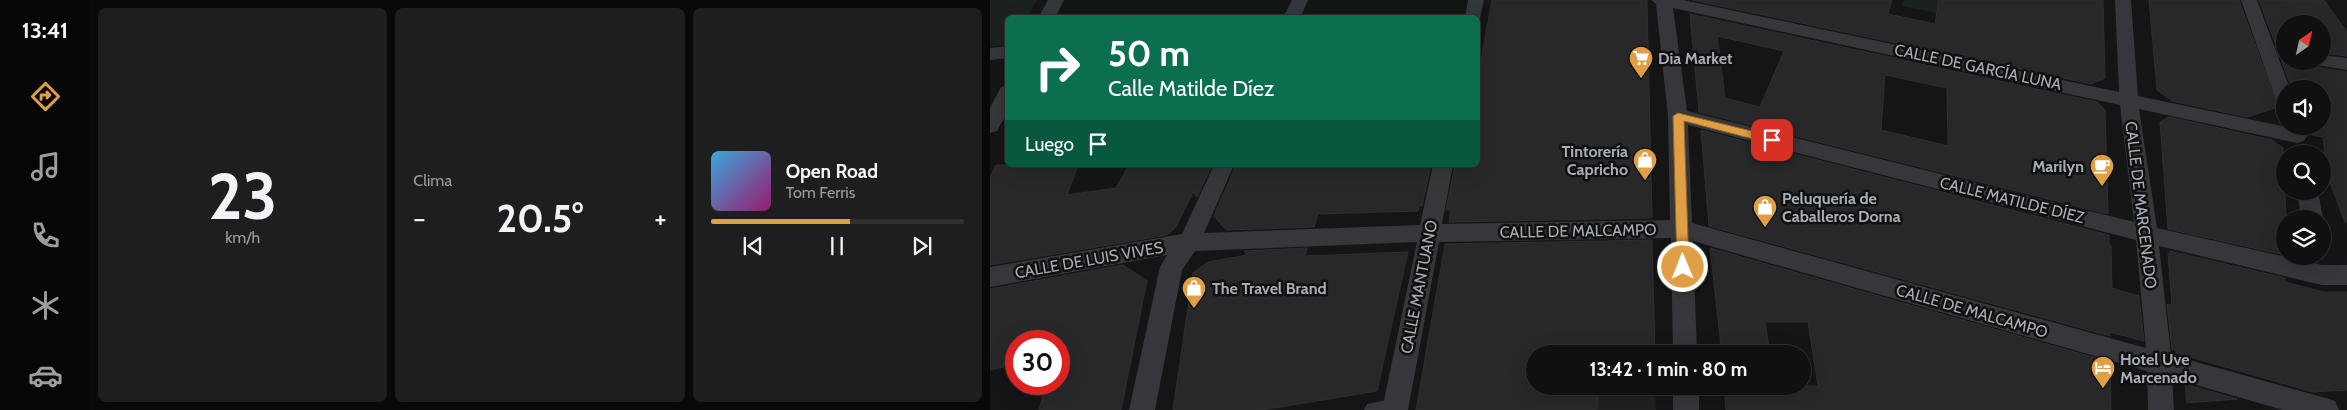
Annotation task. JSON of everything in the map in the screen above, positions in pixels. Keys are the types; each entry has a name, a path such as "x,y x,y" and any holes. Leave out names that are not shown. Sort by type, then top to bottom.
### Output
{"street":[{"path":"1048,15 1056,0"},
{"path":"1289,15 1300,0"},
{"path":"1474,15 1476,0"},
{"path":"1662,0 1678,116 1685,345"},
{"name":"CALLE DE GARCÍA LUNA","path":"1662,0 2128,99 2297,139"},
{"name":"CALLE DE MARCENADO","path":"2123,0 2128,99 2146,234 2159,364 2161,410"},
{"path":"2249,0 2276,52"},
{"path":"990,54 1005,52"},
{"path":"2331,62 2347,64"},
{"path":"990,126 1005,97"},
{"name":"CALLE MATILDE DÍEZ","path":"1678,116 2146,234 2321,266 2347,275"},
{"path":"1142,410 1171,267 1189,242 1223,167"},
{"name":"CALLE MANTUANO","path":"1396,408 1443,167"},
{"name":"CALLE DE MALCAMPO","path":"1189,242 1430,233 1682,229 2326,410"},
{"name":"CALLE DE LUIS VIVES","path":"990,277 1189,242"},
{"path":"1686,395 1686,410"},
{"path":"1373,410 1396,408"}],"shaded area":[{"path":"990,0 1037,0 1028,15 1005,15 1005,45 990,47"},
{"path":"1904,0 1940,0 1937,13 1902,6"},
{"path":"1547,395 1655,395 1656,410 1546,410"}],"building":[{"path":"1492,0 1647,0 1652,218 1449,222 1451,210 1446,210 1455,167 1480,167 1480,65"},
{"path":"1692,0 1892,0 1888,14 1935,24 1939,0 2103,0 2105,78 2091,84"},
{"path":"2149,0 2239,0 2276,102 2276,108 2247,117 2172,101 2157,90"},
{"path":"2259,0 2324,0 2347,32 2347,56 2331,54 2331,15 2276,15 2276,46"},
{"path":"1690,14 2097,102 2105,110 2108,214 1699,112","holes":["1717,36 1784,51 1760,107 1725,98","1885,75 1947,88 1948,146 1881,130"]},
{"path":"2331,69 2347,72 2347,222 2345,222 2331,185 2331,145 2324,145 2323,137 2312,135 2331,135 2331,80 2289,80 2285,70"},
{"path":"2169,117 2272,140 2279,145 2276,145 2276,200 2285,200 2286,210 2276,210 2276,253 2168,229 2160,122"},
{"path":"1701,130 2109,235 2112,288 2139,296 2144,341 2110,332 2110,336 1709,226"},
{"path":"996,165 1005,165 1005,167 1077,167 1067,195 1116,188 1128,167 1211,167 1197,197 1193,192 1176,227 1167,235 990,265 990,177"},
{"path":"1235,167 1431,167 1422,206 1419,206 1418,211 1318,214 1314,227 1226,230 1214,216"},
{"path":"1652,240 1655,345 1526,345 1526,395 1598,395 1597,410 1416,410 1445,244"},
{"path":"1307,248 1305,256 1408,252 1377,391 1262,410 1173,410 1193,273 1208,262 1247,255 1244,251"},
{"path":"1710,248 2110,362 2111,410 1726,410 1725,395 1811,395 1811,386 1818,386 1808,322 1765,322 1769,345 1721,345"},
{"path":"2170,251 2285,278 2285,282 2323,292 2347,292 2347,390 2313,392 2176,353 2176,350 2172,349 2167,304 2172,306 2168,253"},
{"path":"1123,265 1147,281 1121,410 1039,410 1043,395 1070,395 1070,330 1005,330 1005,367 990,370 990,289"},
{"path":"2185,384 2237,399 2187,403"}],"place":[{"name":"Dia Market","path":"1641,79"},
{"name":"Tintorería Capricho","path":"1645,181"},
{"name":"Marilyn","path":"2102,187"},
{"name":"Peluquería de Caballeros Dorna","path":"1765,228"},
{"name":"The Travel Brand","path":"1194,309"},
{"name":"Hotel Uve Marcenado","path":"2103,389"}],"route":[{"path":"1683,267 1678,116 1772,140"}]}
